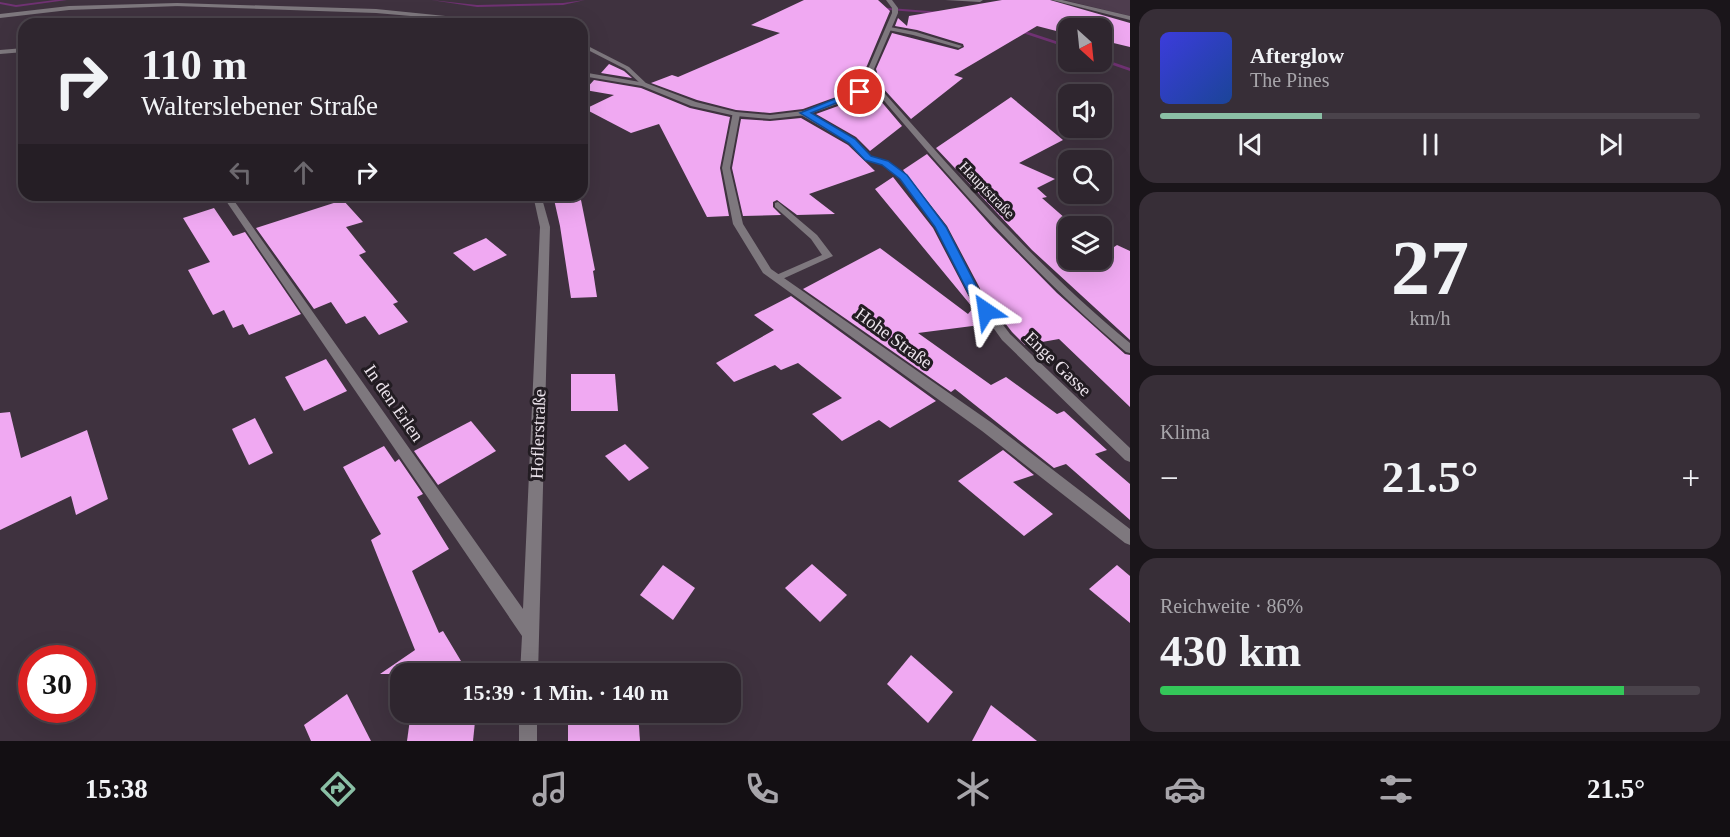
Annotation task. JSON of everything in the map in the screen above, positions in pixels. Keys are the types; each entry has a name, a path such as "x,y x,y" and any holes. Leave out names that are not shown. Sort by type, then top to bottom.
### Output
{"street":[{"path":"588,75 644,84 694,104 736,114 770,117 804,113 876,87 871,69 890,29 895,11 889,0"},
{"path":"948,0 980,0"},
{"path":"1055,0 1130,18"},
{"path":"0,16 69,8 177,5 376,11 455,18"},
{"path":"890,29 914,33 959,46"},
{"path":"588,48 627,68 644,84"},
{"path":"0,52 18,50"},
{"name":"Hauptstraße","path":"876,87 972,198 1096,321 1130,349"},
{"name":"Enge Gasse","path":"804,113 852,141 868,158 885,163 903,177 940,227 977,298 1006,337 1130,456"},
{"name":"Hohe Straße","path":"736,114 726,168 738,224 767,271 987,427 1130,538"},
{"name":"In den Erlen","path":"230,201 530,633"},
{"name":"Hoflerstraße","path":"529,663 545,227 538,201"},
{"path":"778,206 814,237 828,256 778,278"},
{"path":"528,723 528,741"}],"shaded area":[{"path":"1064,0 1130,0 1130,16"}],"building":[{"path":"804,0 878,0 890,11 866,68 869,85 803,109 770,113 736,110 697,100 651,83 672,75 678,77 780,33 751,25"},
{"path":"1002,0 1050,0 1130,23 1130,47 1112,43 1112,18 1058,18 1058,31 1037,26 954,75 963,78 911,119 881,86 876,69 892,33 958,50 964,47 963,44 917,30 895,26 898,18 907,26 909,16"},
{"path":"609,64 624,71 632,78 601,73"},
{"path":"594,80 641,88 690,108 730,117 720,168 729,216 707,217 659,124 631,133 588,111 588,108 614,95 588,91 588,87"},
{"path":"874,93 902,126 870,151 856,137 816,114"},
{"path":"1011,97 1063,140 1019,163 1055,179 1037,188 1047,197 1042,198 1063,216 1058,216 1058,270 1112,270 1112,248 1117,245 1130,251 1130,340 1032,250 936,148"},
{"path":"801,118 848,145 875,171 809,194 835,214 797,215 777,200 773,202 773,207 781,215 743,216 732,168 741,119 770,121"},
{"path":"927,154 993,228 1057,293 1125,354 1130,355 1130,407 1059,339 1025,345 1012,332 984,296 947,226 903,170"},
{"path":"893,177 933,228 970,299 988,324 918,333 991,385 1006,377 1057,414 1064,411 1107,450 1095,454 1130,484 1130,520 1066,464 1054,468 955,389 951,392 803,289 880,248 968,314 973,308 875,189"},
{"path":"344,201 363,222 346,227 366,252 359,255 398,302 393,304 408,322 379,335 365,316 346,324 331,302 314,309 256,228"},
{"path":"554,201 581,201 595,270 593,271 597,297 571,298"},
{"path":"214,208 233,236 245,232 301,314 249,335 243,324 233,328 224,310 213,315 188,270 210,262 183,218"},
{"path":"486,238 507,255 474,271 453,253"},
{"path":"791,296 936,401 890,428 879,420 842,441 812,414 842,398 798,363 781,370 775,365 734,382 716,363 774,330 754,315"},
{"path":"326,359 347,391 304,411 285,377"},
{"path":"571,374 615,374 618,411 571,411"},
{"path":"10,412 21,458 87,430 108,499 76,515 71,496 0,530 0,413"},
{"path":"255,418 273,453 249,465 232,429"},
{"path":"471,421 496,451 438,485 414,451"},
{"path":"625,444 649,468 629,481 605,456"},
{"path":"384,446 395,462 399,459 423,494 417,497 449,549 412,571 439,633 443,631 462,663 396,663 415,650 371,540 381,534 343,467"},
{"path":"1003,450 1034,475 1013,482 1053,514 1024,536 958,481"},
{"path":"812,564 847,595 820,622 785,588"},
{"path":"663,565 695,588 673,620 640,595"},
{"path":"1117,565 1130,576 1130,623 1089,589"},
{"path":"911,655 953,692 928,723 887,684"},
{"path":"390,667 390,674 380,674"},
{"path":"347,694 371,741 311,741 304,725"},
{"path":"991,705 1037,741 972,741"},
{"path":"409,723 475,723 473,741 407,741"},
{"path":"568,723 639,723 640,741 568,741"}],"waterway":[{"path":"0,3 16,6 65,0"},
{"path":"433,0 477,6 563,4 583,0"},
{"path":"877,8 941,13"},
{"path":"1016,29 1058,44"},
{"path":"1112,63 1130,70"}],"route":[{"path":"860,92 804,113 852,141 868,158 885,163 903,177 940,227 986,311"}]}
